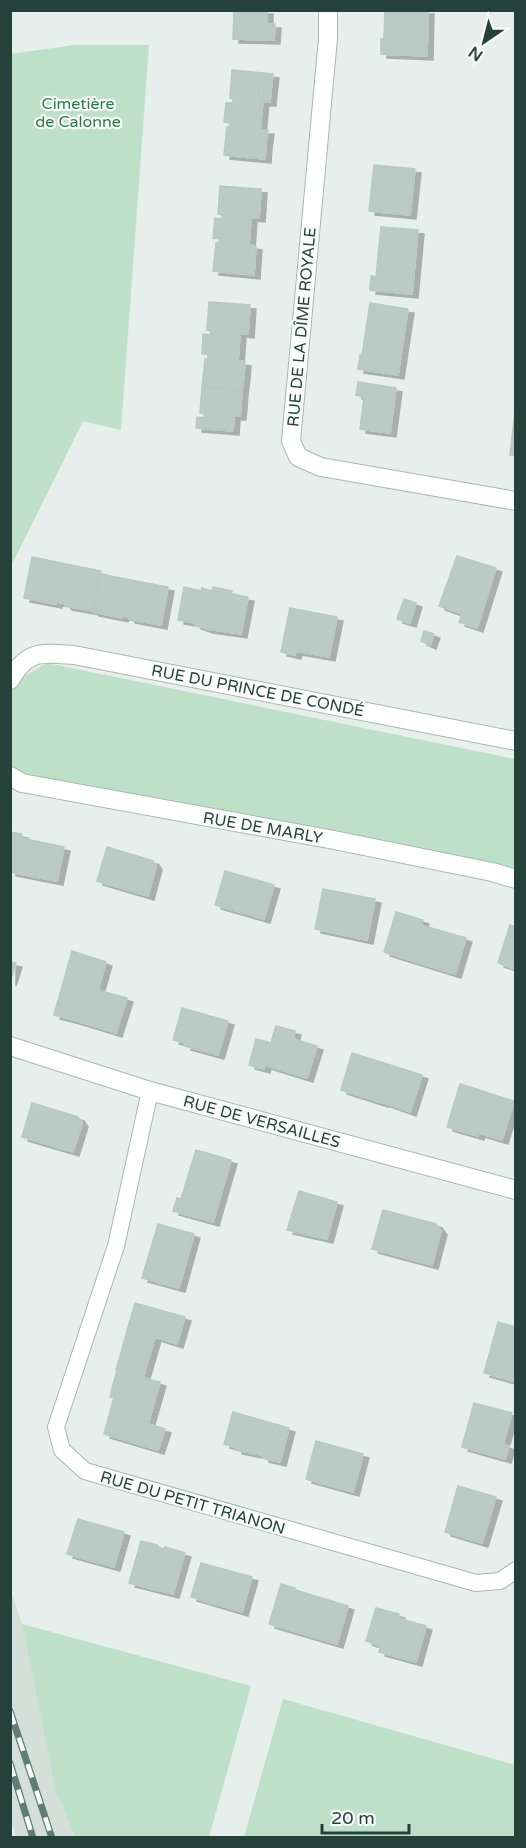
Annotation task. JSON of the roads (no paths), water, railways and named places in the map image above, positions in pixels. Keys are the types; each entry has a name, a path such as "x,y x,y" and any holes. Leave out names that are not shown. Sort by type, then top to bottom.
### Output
{"street":[{"name":"RUE DE LA DÎME ROYALE","path":"328,10 328,38 291,441 298,457 321,467 516,501"},
{"name":"RUE DU PRINCE DE CONDÉ","path":"10,680 20,664 40,653 74,655 516,741"},
{"name":"RUE DE MARLY","path":"10,776 22,783 334,840 492,872 516,879"},
{"name":"RUE DE VERSAILLES","path":"10,1047 150,1091 516,1190"}],"lane":[{"name":"RUE DU PETIT TRIANON","path":"150,1091 116,1246 56,1426 62,1450 84,1471 476,1583 500,1581 516,1570"}],"railway":[{"path":"10,1711 52,1838"},
{"path":"10,1763 33,1838"}],"park label":[{"name":"Cimetière de Calonne","path":"78,112"}]}
